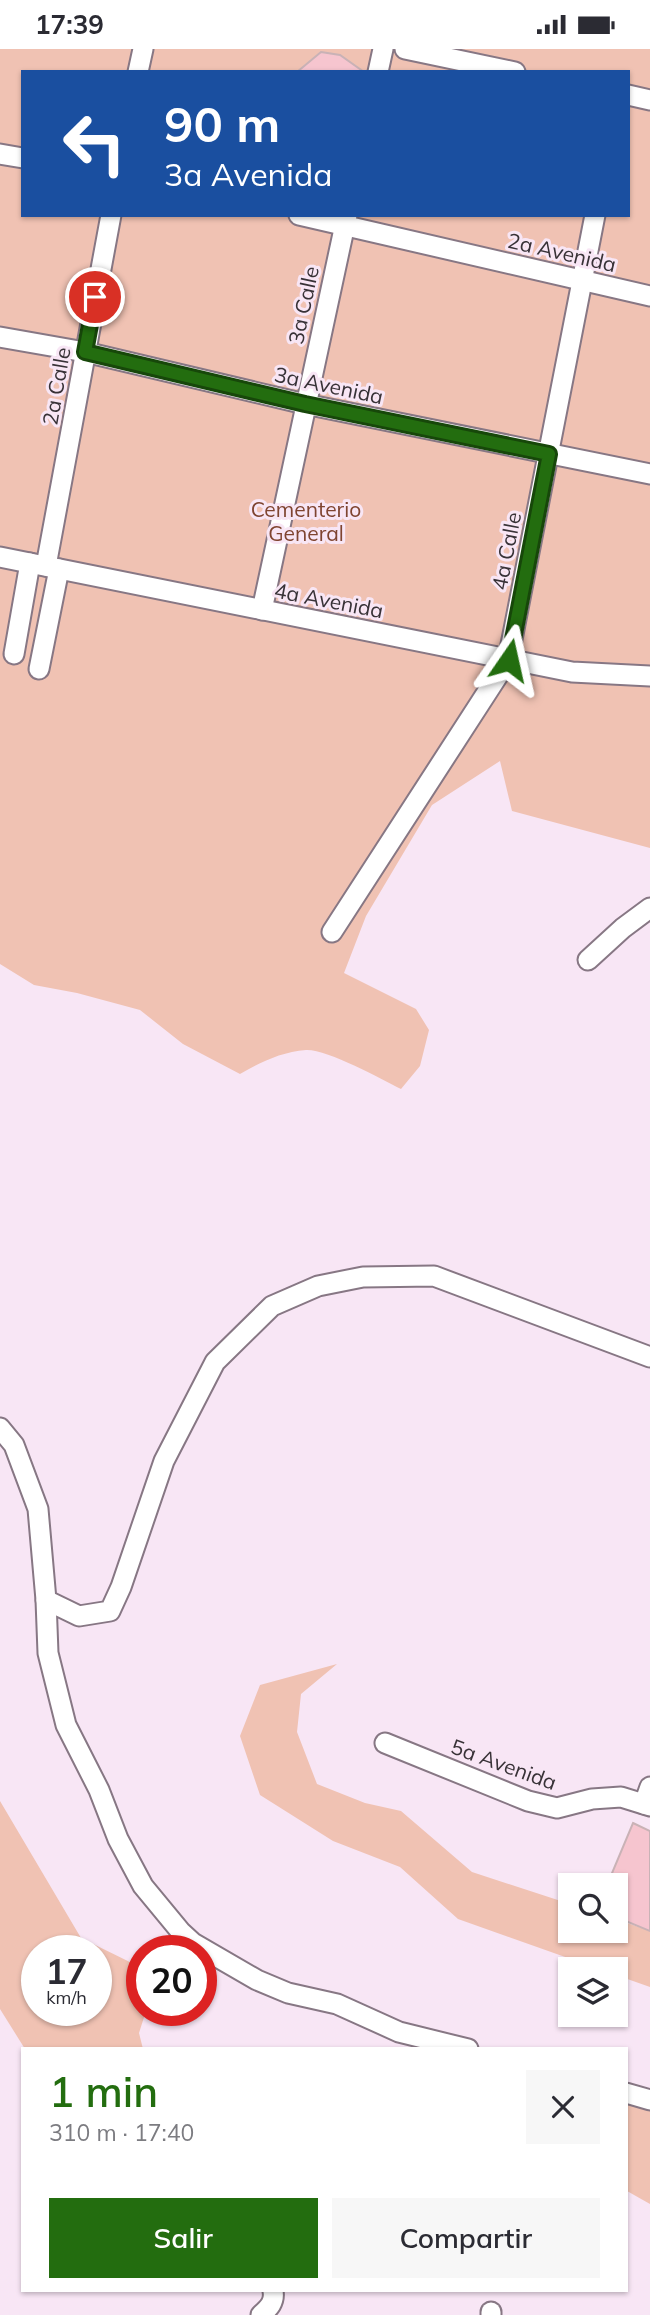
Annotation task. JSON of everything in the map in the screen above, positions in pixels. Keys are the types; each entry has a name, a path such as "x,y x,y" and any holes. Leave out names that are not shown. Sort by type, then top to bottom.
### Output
{"street":[{"path":"138,70 143,49"},
{"path":"378,70 383,49"},
{"path":"405,49 505,70"},
{"path":"630,95 650,100"},
{"path":"0,154 21,158"},
{"name":"2a Calle","path":"45,566 111,217"},
{"name":"2a Avenida","path":"317,217 345,220 650,296"},
{"name":"4a Calle","path":"332,932 509,660 595,217"},
{"name":"3a Calle","path":"262,610 345,220"},
{"name":"3a Avenida","path":"0,337 85,352 305,404 650,474"},
{"name":"4a Avenida","path":"0,557 572,672 650,676"},
{"path":"14,654 45,566"},
{"path":"39,670 45,566"},
{"path":"588,960 650,908"},
{"path":"46,1600 79,1616 110,1611 121,1587 164,1461 215,1362 272,1306 318,1286 363,1277 434,1276 650,1357"},
{"path":"0,1428 14,1445 38,1509 48,1653 66,1725 99,1790 118,1839 143,1886 193,1943 257,1980 288,1993 337,2004 399,2032 460,2047"},
{"name":"5a Avenida","path":"385,1743 528,1801 556,1808 592,1799 648,1799"},
{"path":"628,2094 650,2100"},
{"path":"261,2315 270,2306 274,2298 273,2292"}],"green space":[{"name":"Cementerio General","path":"0,49 650,49 650,848 512,811 500,761 432,805 366,916 344,973 416,1009 429,1030 420,1066 401,1089 340,1059 306,1050 272,1058 240,1074 183,1044 140,1010 34,985 0,964"},
{"path":"337,1664 301,1694 297,1732 317,1784 365,1803 401,1811 472,1872 558,1900 558,1943 628,1943 628,1923 650,1931 650,1987 628,1979 628,1957 565,1957 458,1919 400,1867 333,1841 260,1795 240,1736 260,1685"},
{"path":"0,1801 79,1935 21,1935 21,2026 112,2026 112,1953 126,1960 126,2026 141,2026 139,2033 142,2047 24,2047 0,2009"},
{"path":"628,2102 650,2108 650,2204 628,2192"}],"building":[{"path":"321,52 340,55 361,70 299,70"},
{"path":"633,1823 650,1831 650,1931 628,1922 628,1873 612,1873"}],"route":[{"path":"95,297 85,352 305,404 549,454 509,660"}]}
